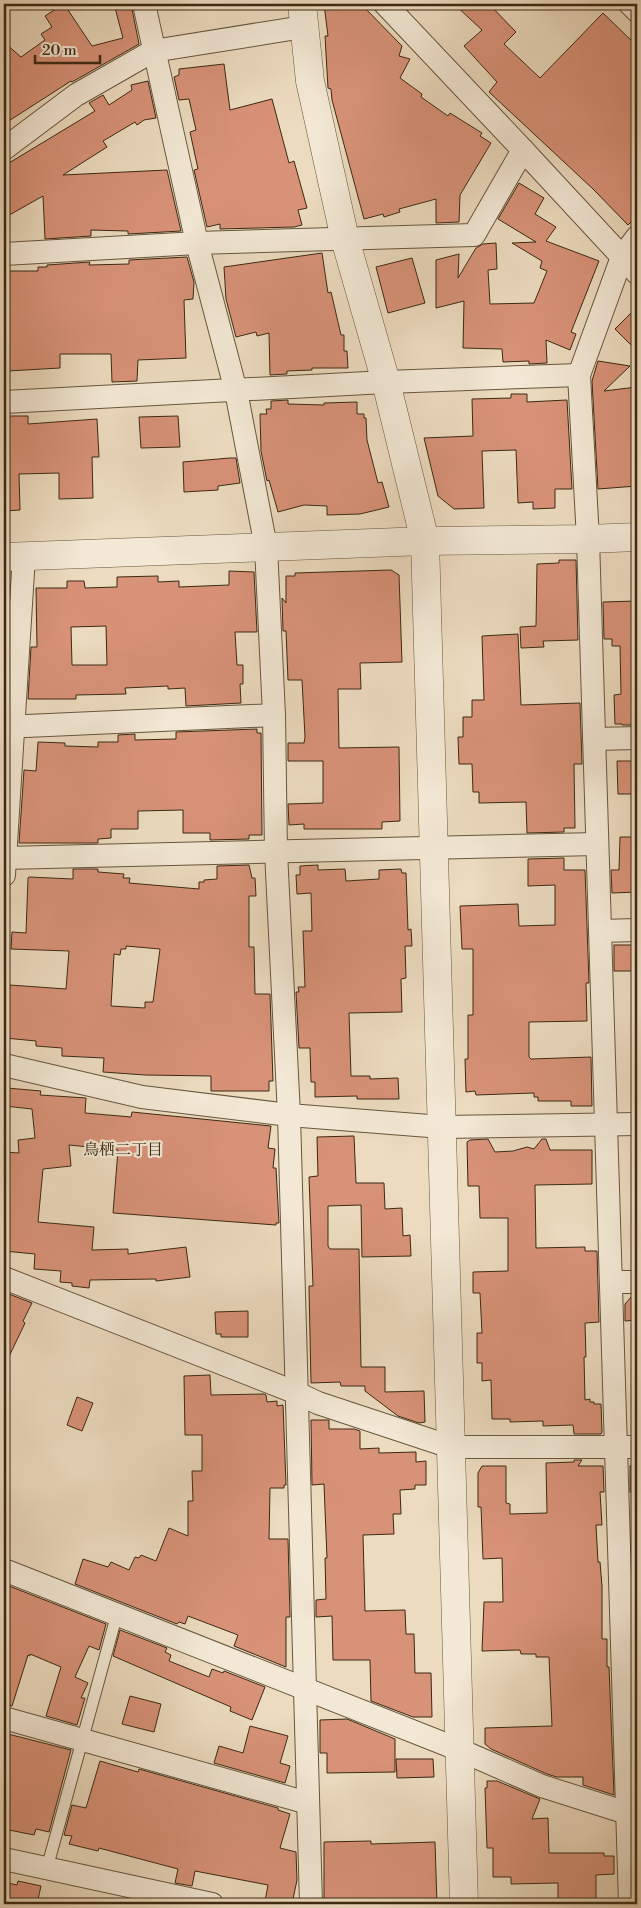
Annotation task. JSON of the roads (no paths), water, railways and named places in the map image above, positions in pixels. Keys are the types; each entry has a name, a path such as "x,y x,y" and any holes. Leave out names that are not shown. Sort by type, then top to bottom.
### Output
{"street":[{"path":"144,4 197,244 236,391 266,547 274,715 276,852 289,1115 311,1904"},
{"path":"385,4 630,265"},
{"path":"630,4 637,11"},
{"path":"4,148 76,96 153,51 302,15 310,81 345,239 386,382 424,541 464,1904"},
{"path":"4,254 197,244 474,234 524,150"},
{"path":"630,1904 632,1813 627,1447 611,1282 588,539 578,375 630,265 637,237"},
{"path":"4,402 386,382 578,375"},
{"path":"597,844 276,852 4,864 14,556 424,541 637,537"},
{"path":"9,727 274,715"},
{"path":"594,740 637,738"},
{"path":"600,931 637,930"},
{"path":"4,1065 142,1098 289,1115 442,1127 637,1124"},
{"path":"4,1278 297,1393 318,1403 451,1447 627,1447"},
{"path":"611,1282 637,1282"},
{"path":"4,1570 460,1750 542,1786 632,1813"},
{"path":"4,1718 308,1803"},
{"path":"4,1859 212,1904"}],"lane":[{"path":"47,1868 117,1614"}],"district":[{"name":"鳥栖二丁目","path":"123,1149"}]}
